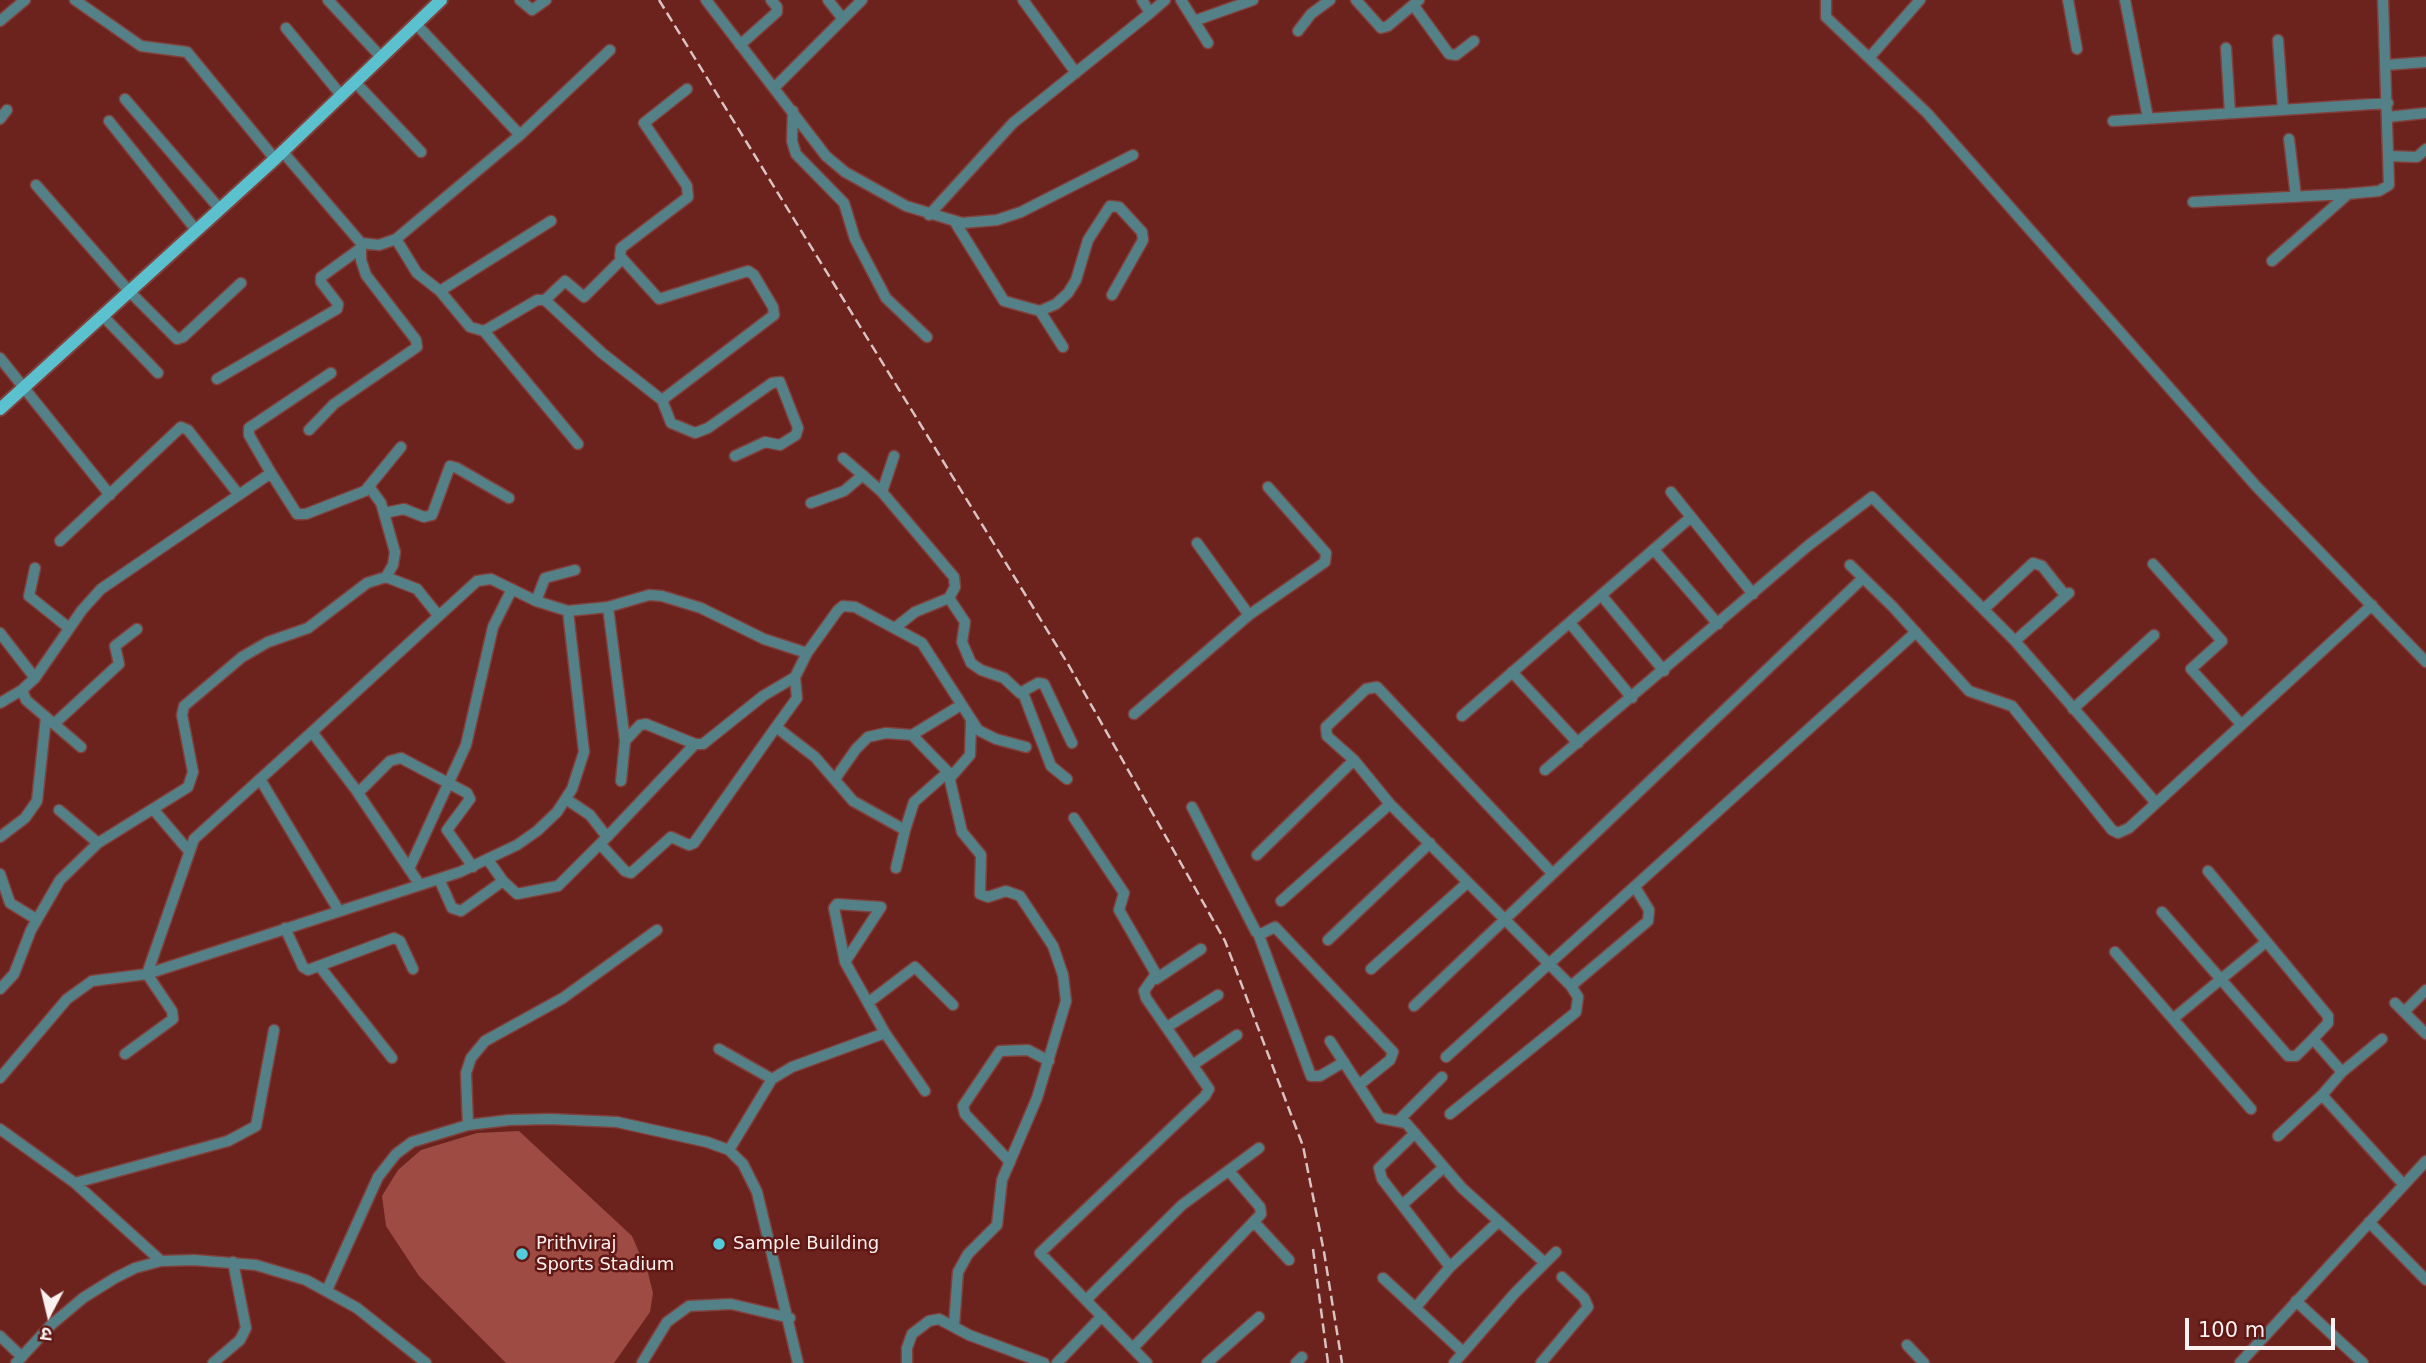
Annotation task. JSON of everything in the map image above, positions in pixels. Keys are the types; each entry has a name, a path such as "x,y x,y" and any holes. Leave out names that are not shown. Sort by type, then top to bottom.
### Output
{"main road":[{"path":"0,408 279,155 442,0"}],"street":[{"path":"0,20 24,0"},
{"path":"75,0 141,46 175,48 191,55 361,246 360,260 366,275 416,340 417,347 334,404 309,430"},
{"path":"328,0 381,57"},
{"path":"520,0 532,10 546,0"},
{"path":"706,0 835,165 889,198 929,215 955,222 981,223 1009,217 1133,155"},
{"path":"740,44 777,12 777,7 771,0"},
{"path":"828,0 843,19"},
{"path":"775,87 862,0"},
{"path":"1023,0 1076,73"},
{"path":"1142,0 1150,13"},
{"path":"929,215 1013,123 1165,0"},
{"path":"1181,0 1208,43"},
{"path":"1194,21 1253,0"},
{"path":"1298,30 1311,14 1330,0"},
{"path":"1356,0 1381,28 1418,2 1449,54 1456,55 1474,41"},
{"path":"1825,0 1826,17 1927,114 2256,486 2426,662"},
{"path":"1869,58 1920,0"},
{"path":"2068,0 2077,49"},
{"path":"2125,0 2148,118"},
{"path":"2193,202 2347,194 2385,188 2390,177 2383,0"},
{"path":"416,24 520,135"},
{"path":"286,28 341,95"},
{"path":"2278,40 2283,109"},
{"path":"2225,48 2230,113"},
{"path":"216,379 337,309 338,304 321,282 321,276 361,246 379,245 396,239 520,135 610,50"},
{"path":"2386,65 2426,62"},
{"path":"355,82 421,152"},
{"path":"662,400 735,342 772,317 775,312 754,275 748,271 659,299 622,260 621,248 688,197 687,187 644,124 687,89"},
{"path":"125,99 219,208"},
{"path":"2113,121 2388,103"},
{"path":"793,111 792,141 796,154 844,203 855,239 886,298 927,337"},
{"path":"2388,117 2426,113"},
{"path":"109,121 196,230"},
{"path":"2289,139 2296,197"},
{"path":"2389,156 2417,157 2426,149"},
{"path":"36,185 173,337 181,339 241,283"},
{"path":"2272,261 2347,194"},
{"path":"955,222 1004,301 1040,311 1056,304 1068,292 1076,279 1088,240 1108,209 1114,205 1143,235 1142,244 1112,295"},
{"path":"440,291 551,222"},
{"path":"396,239 417,273 440,291 470,327 484,331 578,444"},
{"path":"545,300 565,281 584,297 622,260"},
{"path":"484,331 537,300 545,300 602,354 662,400 671,423 688,432 701,432 772,383 784,384 798,432 780,445 765,442 735,456"},
{"path":"1040,311 1063,348"},
{"path":"102,315 158,373"},
{"path":"0,358 110,495"},
{"path":"331,373 249,428 249,435 293,509 301,515 370,488 401,447"},
{"path":"60,541 181,427 188,430 239,495"},
{"path":"882,492 894,456"},
{"path":"843,458 882,492 954,577 955,587 949,598 915,612 896,626"},
{"path":"384,513 404,509 424,517 432,515 450,466 509,498"},
{"path":"0,703 22,690 35,678 69,628 101,589 271,473"},
{"path":"811,503 844,491 863,475"},
{"path":"1134,714 1249,615 1325,562 1328,556 1268,486"},
{"path":"370,488 378,496 395,552 393,565 386,577"},
{"path":"1671,492 1753,594"},
{"path":"1545,770 1809,545 1872,497 2015,641 2156,803"},
{"path":"1462,716 1691,517"},
{"path":"1197,543 1249,615"},
{"path":"1654,550 1718,624"},
{"path":"1984,609 2034,563 2042,566 2068,594 2015,641"},
{"path":"2153,564 2222,641 2191,669 2240,723"},
{"path":"1850,565 1974,695 2000,700 2012,706 2112,830 2123,832 2371,604"},
{"path":"35,568 29,596 69,628"},
{"path":"536,601 545,578 575,570"},
{"path":"0,989 18,966 36,919 67,871 98,843 191,783 191,755 182,715 187,702 257,648 308,628 367,583 386,577 417,589 438,615"},
{"path":"146,974 188,850 201,830 313,732 468,587 484,578 496,580 536,601 568,611 608,607 649,595 673,598 701,608 764,639 807,653"},
{"path":"1414,1006 1863,579"},
{"path":"409,869 471,731 493,627 512,589"},
{"path":"1602,596 1664,671"},
{"path":"949,598 965,622 962,642 971,663 981,670 1004,678 1023,693 1051,766 1067,779"},
{"path":"608,607 625,741 621,781"},
{"path":"566,799 590,815 604,841 627,873 635,870 671,837 691,845 797,698 795,677 807,653 843,607 855,607 896,626 922,643 971,721 986,735 1026,747"},
{"path":"0,1078 76,991 92,981 146,974 439,879 488,860 537,831 566,799 581,765 584,738 568,611"},
{"path":"1570,623 1632,698"},
{"path":"0,837 24,818 37,801 50,721 120,664 115,646 137,628"},
{"path":"1446,1057 1916,632"},
{"path":"0,633 35,678"},
{"path":"2073,709 2154,635"},
{"path":"1512,672 1578,743"},
{"path":"625,741 640,725 646,724 695,744 707,742 763,696 795,677"},
{"path":"1023,693 1038,683 1044,684 1072,743"},
{"path":"1450,1114 1572,1016 1578,998 1551,964 1390,804 1354,760 1328,736 1326,727 1366,689 1377,687 1552,873"},
{"path":"22,690 26,700 80,747"},
{"path":"835,779 856,748 868,737 886,733 912,735 961,705"},
{"path":"896,868 914,802 949,775 972,749 971,721"},
{"path":"776,727 815,757 861,807 905,831"},
{"path":"313,732 358,793 419,885"},
{"path":"912,735 949,775 962,832 982,859 980,894 988,897 1011,891 1020,895 1047,934 1059,960 1066,1001 1049,1061 999,1189 1000,1217 997,1225 968,1254 958,1272 954,1326"},
{"path":"488,860 503,881 517,894 558,886 695,744"},
{"path":"358,793 395,759 405,759 448,781 470,796 447,830 473,867"},
{"path":"1257,855 1354,760"},
{"path":"260,779 339,911"},
{"path":"1281,901 1390,804"},
{"path":"1192,807 1258,933 1311,1076 1320,1076 1343,1062"},
{"path":"153,809 188,850"},
{"path":"59,810 98,843"},
{"path":"1074,818 1124,893 1119,910 1156,974 1156,979"},
{"path":"1328,940 1430,843"},
{"path":"2162,912 2288,1056 2293,1057 2328,1023 2328,1016 2208,871"},
{"path":"0,874 10,903 36,919"},
{"path":"439,879 453,908 458,912 503,881"},
{"path":"1371,969 1467,883"},
{"path":"1571,986 1648,920 1649,910 1635,887"},
{"path":"845,962 881,907 835,904 845,962 885,1033 925,1091"},
{"path":"285,928 303,967 320,967 394,938 400,941 412,970"},
{"path":"1258,933 1275,928 1393,1052 1390,1060 1359,1085"},
{"path":"468,1125 466,1073 477,1049 485,1041 563,998 657,930"},
{"path":"2174,1018 2266,942"},
{"path":"1147,1363 1040,1253 1206,1096 1209,1089 1194,1064 1144,995 1146,988 1156,979 1201,949"},
{"path":"2115,952 2251,1109"},
{"path":"320,967 392,1058"},
{"path":"869,1002 915,967 925,974 953,1005"},
{"path":"125,1054 170,1023 174,1015 146,974"},
{"path":"2404,1012 2426,990"},
{"path":"1167,1027 1218,995"},
{"path":"2395,1003 2426,1034"},
{"path":"75,1183 228,1141 256,1126 274,1030"},
{"path":"729,1150 772,1079 792,1067 885,1033"},
{"path":"1194,1064 1237,1035"},
{"path":"2313,1039 2342,1072"},
{"path":"2278,1136 2322,1095 2342,1072 2382,1039"},
{"path":"1330,1041 1380,1118 1385,1121 1399,1120 1441,1077"},
{"path":"719,1049 772,1079"},
{"path":"1010,1162 965,1114 963,1106 1000,1051 1028,1049 1049,1061"},
{"path":"2322,1095 2403,1184"},
{"path":"327,1290 385,1165 412,1142 468,1125 550,1119 607,1121 677,1133 729,1150 743,1164 757,1192 799,1363"},
{"path":"1399,1120 1415,1133 1498,1222 1545,1263"},
{"path":"0,1129 75,1183 161,1261"},
{"path":"1415,1133 1379,1168 1382,1179 1450,1267"},
{"path":"1087,1299 1182,1205 1259,1148"},
{"path":"2240,1363 2426,1161"},
{"path":"1402,1205 1444,1167"},
{"path":"1133,1348 1261,1214 1260,1207 1229,1171"},
{"path":"1254,1222 1289,1261"},
{"path":"1416,1307 1450,1267 1498,1222"},
{"path":"2369,1222 2426,1280"},
{"path":"1454,1363 1556,1252"},
{"path":"0,1336 19,1360 83,1298 135,1268 161,1261 233,1262 278,1270 327,1290 386,1330 426,1363"},
{"path":"213,1363 240,1340 246,1328 233,1262"},
{"path":"1541,1363 1588,1307 1584,1298 1562,1277"},
{"path":"1383,1278 1463,1352"},
{"path":"2296,1301 2363,1363"},
{"path":"642,1363 667,1322 689,1306 731,1304 790,1318"},
{"path":"1057,1363 1102,1316"},
{"path":"1207,1363 1259,1317"},
{"path":"907,1363 908,1341 918,1328 939,1319 970,1335 1044,1363"},
{"path":"1907,1345 1924,1363"}],"shaded area":[{"name":"Prithviraj Sports Stadium","path":"519,1131 632,1236 648,1273 653,1293 650,1312 614,1363 506,1363 419,1276 386,1226 382,1196 398,1170 421,1150 477,1133"}],"railway":[{"path":"659,0 1068,664 1225,941 1303,1146 1342,1363"},
{"path":"1313,1249 1328,1363"}],"place":[{"name":"Sample Building","path":"719,1244"},
{"name":"Prithviraj Sports Stadium","path":"522,1254"}]}
